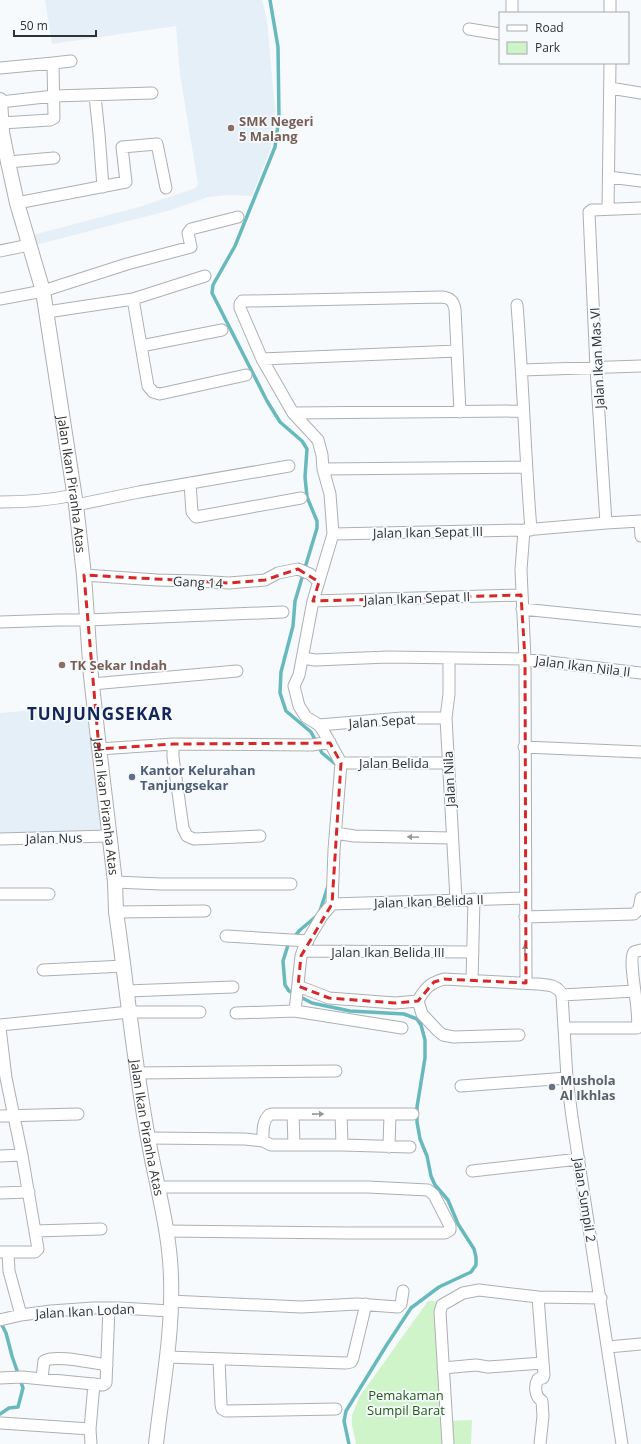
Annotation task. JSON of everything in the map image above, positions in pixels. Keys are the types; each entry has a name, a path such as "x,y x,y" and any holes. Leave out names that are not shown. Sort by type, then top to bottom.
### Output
{"street":[{"path":"512,0 512,12"},
{"path":"610,0 610,12"},
{"path":"469,29 499,34"},
{"path":"0,68 71,61"},
{"path":"2,130 53,119 55,117 53,63"},
{"path":"610,64 608,209 641,208"},
{"path":"610,88 641,93"},
{"path":"0,101 54,96 95,96 152,93"},
{"path":"95,96 103,187"},
{"name":"Jalan Ikan Piranha Atas","path":"0,101 2,130 17,203 43,291 47,312 75,500 84,575 92,684 116,912 148,1138 166,1231 171,1278 170,1306 167,1357 156,1444"},
{"path":"17,203 126,182 122,148 157,144 166,188"},
{"path":"8,162 54,158"},
{"path":"609,177 641,181"},
{"name":"Jalan Ikan Mas VI","path":"606,523 596,368 589,212 592,210 608,209"},
{"path":"0,299 43,291 127,264 191,247 188,233 191,229 238,217"},
{"path":"0,251 29,245"},
{"path":"47,312 133,299 205,276"},
{"path":"295,1007 299,968 304,944 322,916 332,904 341,763 318,725 306,717 299,706 294,686 299,675 303,658 313,601 333,534 330,494 322,469 322,455 318,440 293,413 262,359 240,308 240,304 242,302 446,297 452,301 455,309 460,412"},
{"path":"133,299 148,386 155,393 160,394 246,376"},
{"path":"517,305 522,370 527,530 521,570 525,659 524,748 526,983"},
{"path":"141,346 222,330"},
{"path":"262,359 457,351"},
{"path":"522,370 641,366"},
{"path":"293,413 523,411"},
{"path":"0,502 20,503 75,500 190,483 289,466"},
{"path":"322,469 526,467"},
{"path":"190,483 192,512 196,517 301,498"},
{"path":"641,522 641,536"},
{"name":"Jalan Ikan Sepat III","path":"333,534 527,530 606,523 641,522"},
{"name":"Gang 14","path":"84,575 229,583 265,580 278,573 298,569 310,574 319,582"},
{"name":"Jalan Ikan Sepat II","path":"313,601 521,595"},
{"path":"522,609 641,621"},
{"path":"0,622 283,612"},
{"name":"Jalan Ikan Nila II","path":"303,658 314,660 388,657 525,659 641,673"},
{"name":"Jalan Nila","path":"449,658 449,694 446,718 456,899"},
{"path":"92,684 237,671"},
{"name":"Jalan Sepat","path":"318,725 402,718 446,718"},
{"path":"99,749 173,744 312,745 328,743"},
{"path":"173,744 173,757 183,828 188,836 194,839 260,836"},
{"path":"524,748 641,752"},
{"name":"Jalan Belida","path":"341,763 448,763"},
{"path":"336,833 354,836 452,838"},
{"name":"Jalan Nus","path":"0,839 108,836"},
{"path":"114,882 161,884 291,884"},
{"path":"0,894 49,894"},
{"name":"Jalan Ikan Belida II","path":"332,904 525,898"},
{"path":"525,918 634,914 639,909 641,898"},
{"path":"472,981 474,900"},
{"path":"116,912 205,911"},
{"name":"Jalan Ikan Belida III","path":"226,936 286,939 304,944 473,952"},
{"path":"565,1028 637,1028 631,956 634,952 641,950"},
{"path":"43,970 124,966"},
{"path":"519,1035 454,1037 443,1035 422,1014 418,1001 424,991 434,982 444,979 526,983 553,986 559,989 562,995 635,991"},
{"path":"127,990 233,987"},
{"path":"298,988 329,998 395,1003 418,1001"},
{"name":"Jalan Sumpil 2","path":"562,995 568,1078 622,1444"},
{"path":"236,1013 295,1007 402,1028"},
{"path":"0,1025 130,1012 200,1012"},
{"path":"0,1028 3,1078 14,1115 22,1155 35,1230 37,1251 4,1252 4,1271 20,1315"},
{"path":"138,1073 336,1071"},
{"path":"461,1086 568,1078"},
{"path":"0,1116 78,1114"},
{"path":"293,1114 294,1144"},
{"path":"341,1114 342,1145"},
{"path":"389,1147 390,1114"},
{"path":"263,1142 264,1124 269,1115 413,1114"},
{"path":"148,1138 245,1139 271,1145 294,1144 410,1147"},
{"path":"0,1156 22,1155"},
{"path":"472,1171 579,1159"},
{"path":"158,1187 368,1188 428,1190 434,1195 450,1226 450,1230 445,1233 166,1231"},
{"path":"0,1193 29,1192"},
{"path":"35,1230 101,1229"},
{"path":"448,1444 440,1312 442,1305 463,1293 479,1290 538,1297 601,1298"},
{"name":"Jalan Ikan Lodan","path":"2,1320 20,1315 51,1311 109,1308 170,1306 301,1307 366,1304 398,1307 401,1304 404,1291"},
{"path":"538,1297 544,1376 538,1379 536,1383 536,1396 542,1401 544,1416 540,1444"},
{"path":"167,1357 351,1362 366,1304"},
{"path":"0,1378 42,1378 103,1385 106,1383 109,1308"},
{"path":"608,1347 641,1344"},
{"path":"42,1378 44,1361 48,1359 61,1358 107,1365"},
{"path":"220,1359 221,1405 222,1409 226,1411 336,1409"},
{"path":"443,1368 476,1364 488,1367 543,1363"},
{"path":"91,1444 90,1429 94,1384"},
{"path":"1,1423 90,1429"}],"highlighted area":[{"path":"298,569 319,582 313,601 521,595 525,659 526,983 444,979 434,982 418,1001 395,1003 329,998 298,986 301,956 332,904 341,763 330,743 173,744 99,749 84,575 229,583 265,580"}],"shaded area":[{"name":"SMK Negeri 5 Malang","path":"45,0 262,0 267,20 275,111 271,147 252,196 228,195 208,197 171,210 35,245 33,235 139,207 196,188 198,184 180,74 176,26 52,44"},
{"path":"86,706 101,830 99,832 0,834 0,713"}],"green space":[{"name":"Pemakaman Sumpil Barat","path":"428,1301 443,1301 448,1421 472,1420 471,1444 356,1444 352,1425 352,1415 360,1396"}],"waterway":[{"path":"270,0 278,47 279,117 275,147 235,246 213,285 212,293 267,401 280,422 302,441 307,449 305,477 307,497 317,521 317,528 295,601 293,626 281,672 280,693 286,711 311,732 322,753 338,766"},
{"path":"294,937 319,914 328,886"},
{"path":"290,942 283,961 285,985 289,991 312,1003 350,1011 404,1014 417,1019 421,1025 425,1040 425,1058 417,1107 417,1122 420,1139 427,1156 431,1176 435,1185 448,1200 458,1224 474,1249 476,1257 476,1265 471,1272 439,1287 411,1308 346,1411 344,1421 349,1444"},
{"path":"0,1321 6,1333 23,1388 18,1407 9,1408 0,1414"}],"place":[{"name":"SMK Negeri 5 Malang","path":"231,128"},
{"name":"TK Sekar Indah","path":"62,665"},
{"name":"Kantor Kelurahan Tanjungsekar","path":"132,777"},
{"name":"Mushola Al Ikhlas","path":"552,1087"}],"district":[{"name":"TUNJUNGSEKAR","path":"100,714"}]}
